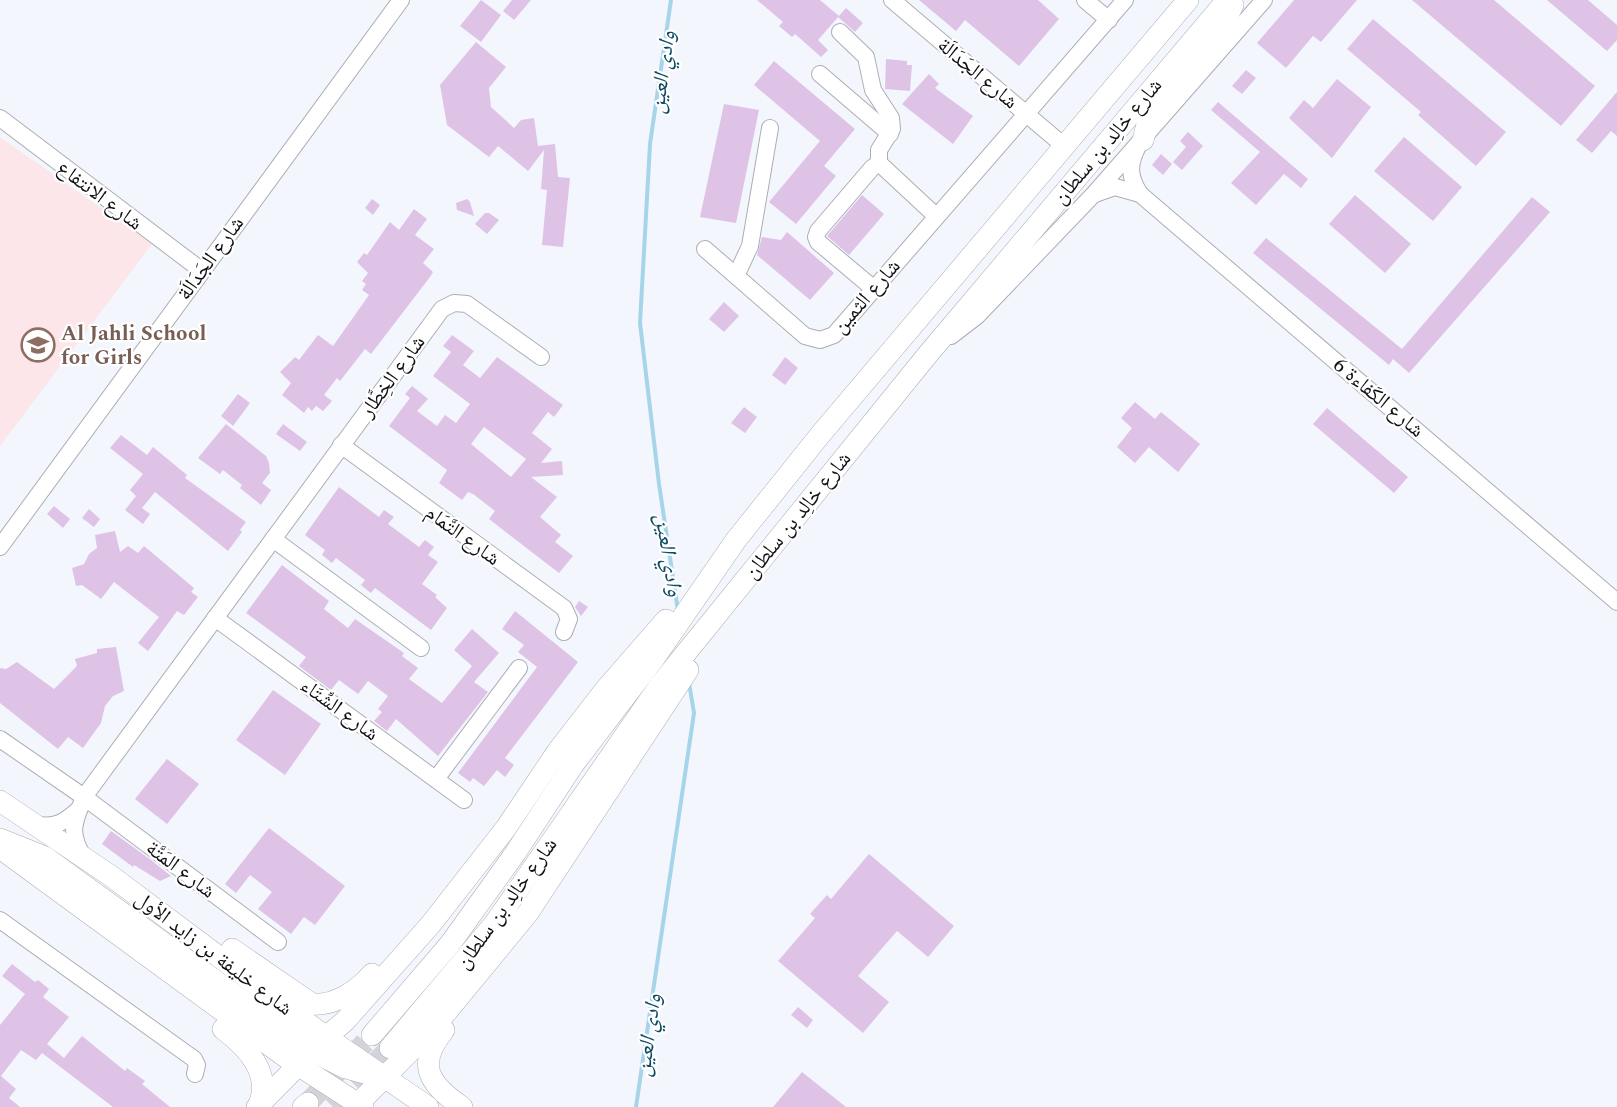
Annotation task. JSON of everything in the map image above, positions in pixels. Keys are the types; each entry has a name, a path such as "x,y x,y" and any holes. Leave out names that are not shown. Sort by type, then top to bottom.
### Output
{"main road":[{"name":"شارع خالِد بن سلطان","path":"372,1035 450,944 516,852 565,759 653,660 736,540 819,435 1188,0"},
{"name":"شارع خالِد بن سلطان","path":"390,1048 495,923 602,786 760,561 929,353 1227,0"},
{"path":"1140,143 1149,117 1215,40 1236,0"},
{"path":"257,1106 345,1021 393,969 565,759"},
{"path":"462,1107 444,1095 432,1076 428,1059 430,1051 503,959 602,786"},
{"name":"شارع خليفة بن زايد الأول","path":"0,801 111,876 365,1097 428,1107"},
{"path":"0,839 45,857 312,1051"},
{"name":"شارع خليفة بن زايد الأول","path":"0,848 33,873 312,1051 365,1097"},
{"path":"111,876 178,910 298,997 319,1005 347,995 360,987 452,884 485,854"},
{"path":"33,873 82,926 245,1046 259,1069 263,1095 257,1106"},
{"path":"400,1107 365,1097 459,1000 528,913"}],"street":[{"name":"شارع الجَدَالَة","path":"0,547 401,0"},
{"name":"شارع الجَدَالَة","path":"892,0 1064,146"},
{"path":"1085,0 1109,20"},
{"name":"شارع الثمين","path":"705,249 805,336 820,340 834,335 936,216 1028,115 1125,0"},
{"path":"929,353 977,316 1094,194 1264,0"},
{"path":"840,33 866,57 873,90 891,118 890,134 879,150 879,163 864,177 818,231 816,237 818,242 874,289"},
{"path":"819,74 890,134"},
{"name":"شارع الانتفاع","path":"0,118 201,270"},
{"path":"736,276 745,262 750,246 770,128"},
{"path":"1140,143 1132,158 1130,175 1140,194"},
{"path":"879,163 936,216"},
{"name":"شارع الكَفاءة 6","path":"1094,194 1115,187 1140,194 1617,602"},
{"name":"شارع الخِطَّار","path":"32,823 53,826 62,823 82,802 438,314 448,305 467,304 541,357"},
{"name":"شارع التَّمَام","path":"341,446 564,608 569,619 564,632"},
{"path":"273,539 421,648"},
{"name":"شارع الشِّتَاء","path":"215,618 464,800"},
{"path":"436,779 519,668"},
{"name":"شارع المَتَّة","path":"0,739 82,802 278,942"},
{"name":"شارع الخِطَّار","path":"82,802 73,837 84,858"},
{"path":"0,920 194,1059 197,1065 195,1074"}],"shaded area":[{"name":"Al Jahli School for Girls","path":"0,137 152,244 0,446"}],"building":[{"path":"481,0 501,15 481,42 460,26"},
{"path":"512,0 531,0 514,20 503,11"},
{"path":"757,0 820,0 839,16 818,40 828,50 821,57 795,34 792,37 779,26 783,22"},
{"path":"919,0 1038,0 1059,19 1019,66 965,20 956,31"},
{"path":"1294,0 1357,0 1321,42 1313,36 1286,68 1257,43"},
{"path":"1412,0 1494,0 1595,86 1561,126"},
{"path":"1547,0 1588,0 1617,25 1617,40 1607,51"},
{"path":"846,8 863,23 855,32 838,17"},
{"path":"1373,19 1506,132 1476,166 1418,115 1421,112 1347,49"},
{"path":"476,42 506,67 489,88 491,107 514,128 521,120 534,118 538,146 555,144 558,177 570,178 563,247 542,245 547,190 541,189 544,150 528,171 498,146 489,157 447,125 440,85"},
{"path":"886,59 907,61 907,65 912,65 910,91 885,89"},
{"path":"774,61 855,129 824,166 836,176 796,224 769,202 820,141 754,85"},
{"path":"1246,70 1256,78 1242,94 1232,86"},
{"path":"929,74 939,84 935,88 973,116 953,144 902,104"},
{"path":"1337,79 1371,107 1332,158 1289,118 1304,100 1313,108"},
{"path":"1617,92 1617,136 1611,131 1592,153 1576,140"},
{"path":"1218,102 1308,179 1301,188 1284,174 1256,205 1231,183 1260,152 1211,110"},
{"path":"724,104 759,110 736,223 700,217"},
{"path":"1188,132 1203,146 1182,170 1173,162 1186,147 1180,141"},
{"path":"1404,137 1462,187 1433,221 1374,171"},
{"path":"1161,154 1172,164 1163,175 1152,165"},
{"path":"862,195 884,214 849,255 827,236"},
{"path":"1355,195 1411,244 1385,273 1329,224"},
{"path":"1532,197 1550,212 1409,373 1393,359 1389,365 1253,253 1266,238 1402,349"},
{"path":"372,199 380,205 373,215 365,208"},
{"path":"467,199 474,216 457,210 456,203"},
{"path":"414,209 427,219 415,235 434,249 423,263 433,272 371,354 365,349 340,381 337,378 324,395 332,401 323,411 316,406 312,411 308,407 304,413 282,395 291,383 280,372 295,357 299,360 318,335 333,346 369,295 362,290 366,284 362,281 368,273 357,262 364,253 367,255 390,222 399,230"},
{"path":"485,213 499,220 487,234 475,224"},
{"path":"787,232 834,273 810,300 757,255 762,237 781,240"},
{"path":"724,302 739,316 724,332 709,319"},
{"path":"452,335 474,351 463,365 480,378 497,357 563,405 554,417 548,412 532,433 552,449 541,463 562,461 563,475 531,477 557,497 540,517 561,535 555,542 573,556 559,573 489,519 495,511 473,494 468,492 462,500 439,483 447,470 389,426 410,398 405,394 412,386 428,399 417,411 437,426 445,415 456,423 470,404 433,376 451,352 443,346","holes":["484,427 526,459 511,477 471,444"]},
{"path":"785,357 798,368 785,385 772,375"},
{"path":"238,394 250,403 233,426 221,416"},
{"path":"1135,402 1155,419 1161,412 1200,444 1178,472 1149,447 1135,463 1117,447 1132,428 1121,418"},
{"path":"744,407 757,417 745,433 731,423"},
{"path":"1327,408 1408,477 1394,493 1313,424"},
{"path":"226,424 266,456 270,473 262,483 271,490 261,505 240,488 242,485 223,470 220,474 198,458"},
{"path":"283,424 307,442 300,451 276,434"},
{"path":"121,435 147,455 153,447 187,475 185,478 246,522 240,530 242,532 228,551 155,492 142,508 150,514 143,524 125,510 136,496 130,490 143,474 110,448"},
{"path":"339,487 379,517 384,510 394,517 388,524 419,547 425,540 434,547 428,555 438,562 422,584 437,595 435,597 447,608 431,630 375,588 371,593 367,590 361,585 365,580 336,558 332,563 322,555 325,550 305,535"},
{"path":"54,506 70,519 63,528 47,514"},
{"path":"89,509 100,519 94,527 82,518"},
{"path":"115,531 120,552 128,546 138,553 144,546 194,588 191,592 198,597 184,615 177,611 148,651 138,643 159,617 114,582 101,599 82,585 76,586 72,568 84,564 89,554 97,548 95,535"},
{"path":"282,565 329,601 324,609 348,628 355,619 404,653 402,656 418,668 409,679 442,703 472,666 454,650 472,629 499,653 474,682 488,692 438,756 396,719 387,731 374,721 382,712 378,709 388,696 368,681 358,694 339,680 331,690 299,666 306,657 246,613"},
{"path":"579,601 588,607 581,616 575,607"},
{"path":"515,611 578,662 505,758 514,765 505,777 497,770 484,786 473,778 470,782 458,773 537,667 518,652 524,645 502,629"},
{"path":"116,647 124,691 113,696 105,706 101,723 83,748 68,737 58,749 0,703 0,668 6,669 17,662 54,689 77,666 75,659 97,653 97,649"},
{"path":"273,690 321,724 285,775 236,740"},
{"path":"167,759 199,784 167,824 135,799"},
{"path":"269,828 345,886 315,925 304,917 291,934 258,909 272,892 250,875 236,893 225,884"},
{"path":"111,831 171,876 160,881 134,865 133,867 102,844"},
{"path":"869,854 954,926 928,957 897,931 858,976 889,1002 863,1033 778,961 815,918 810,914 827,895 831,899"},
{"path":"12,964 35,982 38,980 49,989 43,997 69,1017 47,1044 64,1058 82,1036 125,1071 127,1068 145,1081 142,1084 170,1107 113,1107 42,1053 36,1060 21,1050 1,1076 16,1089 9,1098 20,1107 0,1107 0,1025 25,994 2,976"},
{"path":"798,1007 813,1020 807,1028 791,1015"},
{"path":"802,1072 846,1107 773,1107"}],"waterway":[{"name":"وادي العين","path":"671,0 650,144 640,323 659,484 678,611"},
{"name":"وادي العين","path":"636,1107 694,713 689,683"}],"tunnel":[{"path":"308,1103 372,1035"},
{"path":"333,1107 390,1048"}],"place":[{"name":"Al Jahli School for Girls","path":"38,345"}]}
